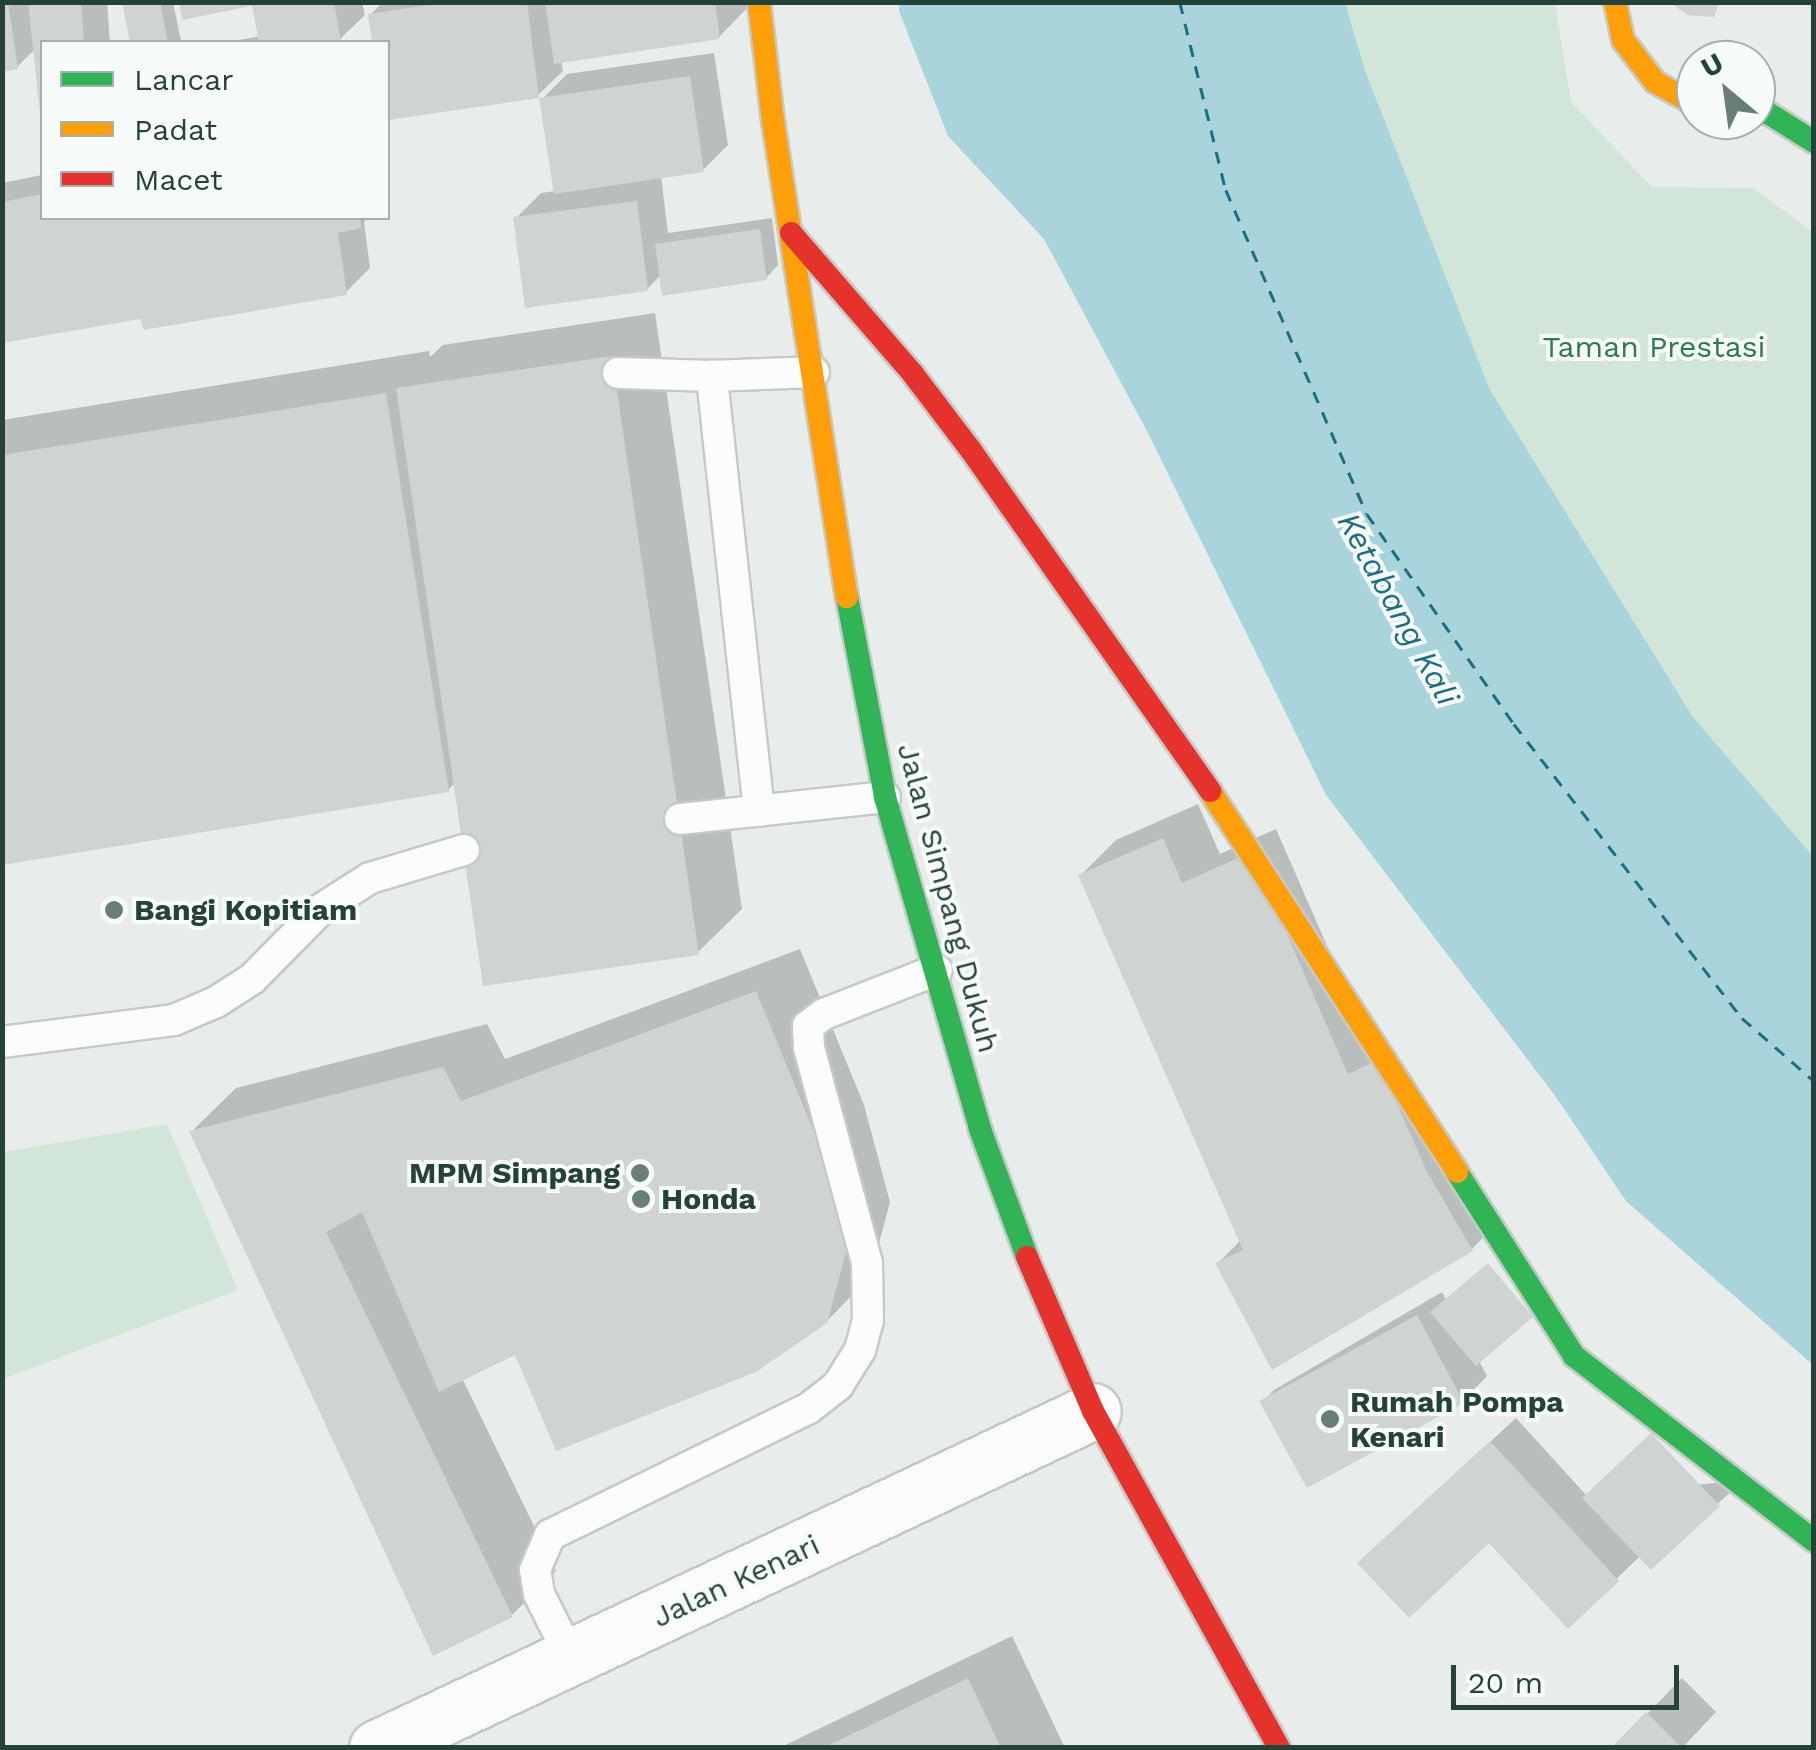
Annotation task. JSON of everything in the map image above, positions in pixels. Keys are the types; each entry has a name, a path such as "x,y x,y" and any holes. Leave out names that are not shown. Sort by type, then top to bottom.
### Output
{"street":[{"name":"Jalan Simpang Dukuh","path":"760,2 853,635 885,797 980,1129 1035,1278 1093,1411 1278,1748"},
{"path":"1614,2 1623,40 1655,82 1676,94"},
{"path":"1779,110 1814,142"},
{"path":"792,233 970,449 1252,852 1574,1356 1814,1541"},
{"name":"Jalan Kenari","path":"377,1748 572,1660 1093,1411"}],"lane":[{"path":"618,372 712,376 814,372"},
{"path":"712,376 759,811"},
{"path":"680,818 885,797"},
{"path":"2,1042 174,1020 216,1002 252,979 320,910 370,878 464,850"},
{"path":"572,1660 540,1594 535,1570 550,1535 810,1408 838,1385 860,1350 868,1321 867,1262 808,1048 808,1026 824,1014 936,970"}],"green space":[{"name":"Taman Prestasi","path":"1345,3 1555,3 1571,102 1652,187 1754,188 1813,232 1813,856 1693,717 1490,390 1366,73"},
{"path":"167,1124 238,1290 3,1379 3,1152"}],"water":[{"name":"Ketabang Kali","path":"899,3 1345,3 1366,73 1490,390 1693,717 1813,856 1813,1365 1626,1201 1556,1097 1326,795 1148,433 1044,239 948,136"}],"building":[{"path":"2,2 8,2 18,69 2,72"},
{"path":"28,2 81,2 84,40 40,40 40,113"},
{"path":"122,2 160,2 168,40 130,40"},
{"path":"179,2 334,2 341,40 259,40 252,6 182,20"},
{"path":"449,2 527,2 539,98 390,120 390,40 372,40 368,14"},
{"path":"545,2 715,2 720,39 554,64"},
{"path":"1670,2 1719,2 1714,17 1687,15"},
{"path":"690,76 704,172 554,194 539,98"},
{"path":"40,194 40,220 360,220 361,228 338,233 347,295 144,330 140,319 2,343 2,202"},
{"path":"637,201 648,291 525,308 513,217"},
{"path":"760,229 767,280 662,296 655,244"},
{"path":"612,356 699,955 483,986 396,388"},
{"path":"386,393 449,792 2,865 2,455"},
{"path":"1163,838 1182,883 1251,852 1348,1074 1378,1060 1426,1170 1473,1251 1272,1370 1215,1263 1243,1250 1078,875"},
{"name":"Honda","path":"756,991 821,1149 847,1248 827,1323 756,1372 556,1451 515,1355 439,1392 362,1212 326,1232 513,1617 433,1656 189,1131 443,1067 461,1101"},
{"path":"1488,1263 1533,1317 1476,1366 1430,1312"},
{"path":"1417,1315 1464,1403 1307,1488 1259,1401"},
{"path":"1651,1433 1720,1506 1651,1570 1582,1498"},
{"path":"1490,1441 1619,1581 1568,1629 1489,1543 1409,1618 1357,1563"},
{"path":"968,1678 1001,1748 823,1748"},
{"path":"1646,1712 1682,1748 1611,1748"}],"ferry route":[{"path":"1180,2 1226,190 1367,514 1514,724 1742,1018 1814,1081"}],"traffic: fast":[{"path":"1776,118 1814,142"},
{"path":"847,597 885,797 980,1129 1027,1257"},
{"path":"1457,1172 1574,1356 1814,1541"}],"traffic: slow":[{"path":"759,2 773,121 847,597"},
{"path":"1615,2 1623,40 1655,82 1676,94"},
{"path":"1210,791 1457,1172"}],"traffic: jam":[{"path":"791,233 913,374 970,449 1210,791"},
{"path":"1027,1257 1093,1411 1279,1748"}],"place":[{"name":"Bangi Kopitiam","path":"114,910"},
{"name":"MPM Simpang","path":"640,1173"},
{"name":"Honda","path":"641,1199"},
{"name":"Rumah Pompa Kenari","path":"1330,1419"}]}
